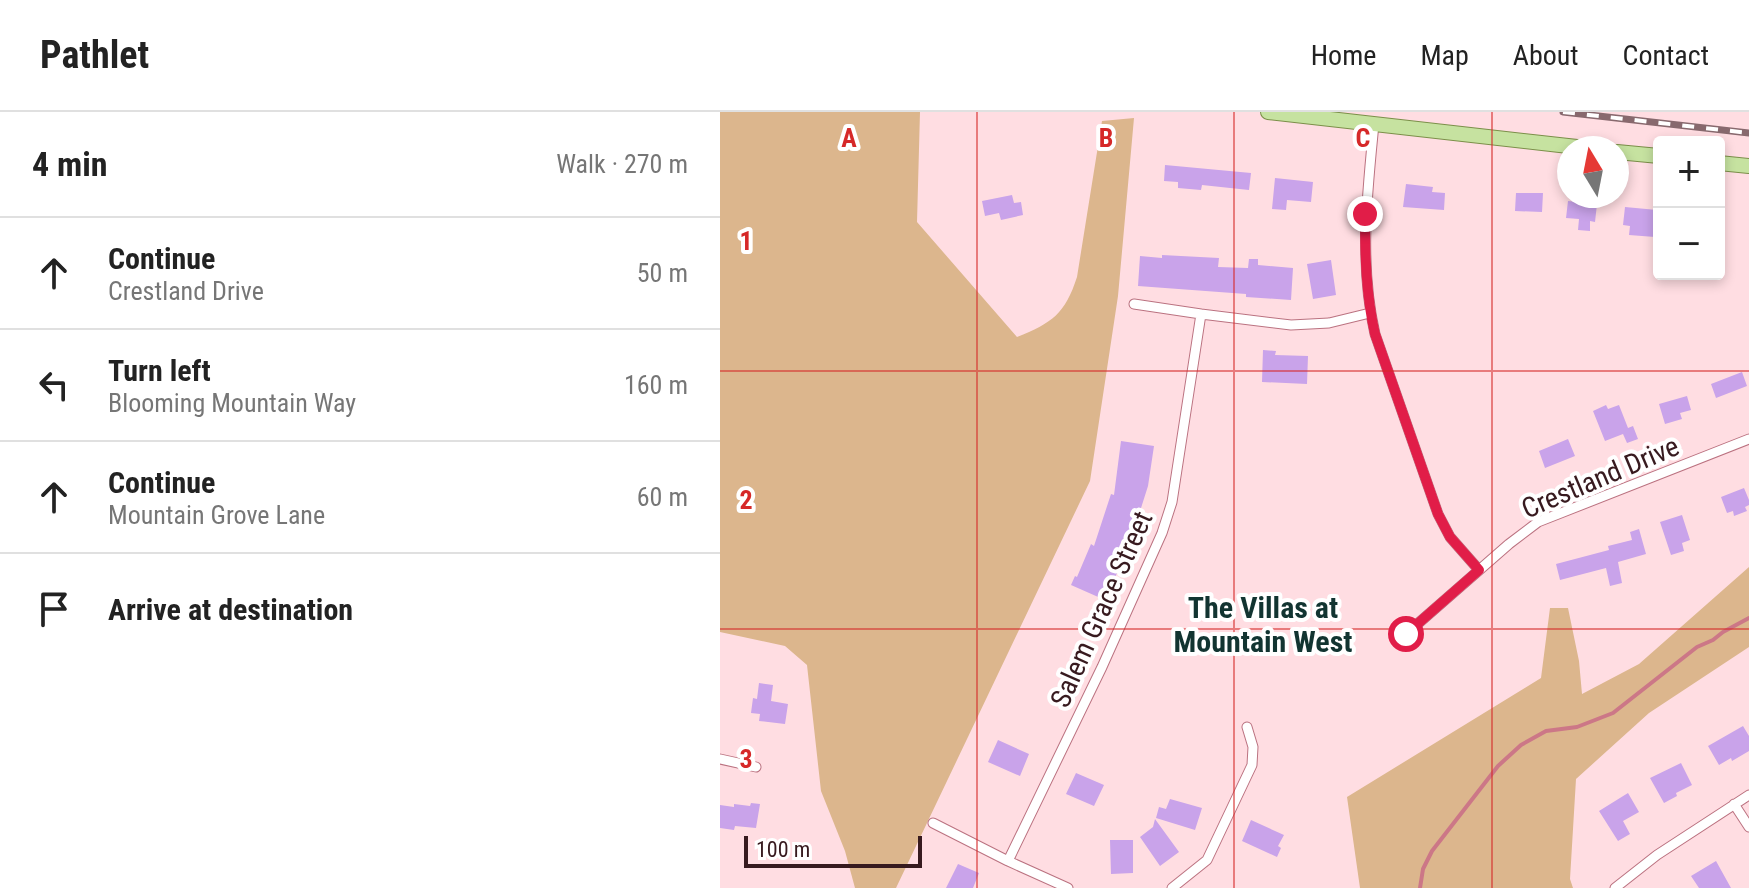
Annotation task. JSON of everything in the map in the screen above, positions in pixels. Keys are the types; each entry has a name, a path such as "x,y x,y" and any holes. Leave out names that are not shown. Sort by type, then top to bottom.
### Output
{"main road":[{"path":"1268,112 1557,145"},
{"path":"1629,153 1653,155"},
{"path":"1725,164 1749,166"}],"street":[{"path":"1374,124 1365,214 1370,313 1438,514 1450,537 1479,570"},
{"path":"1134,304 1291,325 1329,323 1370,313"},
{"name":"Salem Grace Street","path":"1008,861 1162,533 1172,502 1201,314"},
{"name":"Crestland Drive","path":"1406,634 1538,522 1749,439"},
{"path":"1172,888 1207,860 1252,765 1253,747 1247,727"},
{"path":"720,759 756,767"},
{"path":"1615,888 1657,855 1749,795"},
{"path":"1734,804 1749,827"},
{"path":"933,823 1068,888"}],"shaded area":[{"path":"720,112 920,112 917,222 1017,337 1056,316 1077,277 1102,121 1134,118 1118,296 1090,481 896,888 855,888 845,851 821,791 807,665 785,646 720,632"},
{"path":"1749,567 1749,647 1649,713 1576,779 1570,879 1573,888 1360,888 1347,797 1541,678 1550,608 1568,608 1582,694 1639,664"}],"building":[{"path":"1165,165 1251,173 1249,190 1202,185 1201,190 1178,188 1178,182 1164,181"},
{"path":"1275,178 1313,182 1311,202 1287,200 1286,210 1272,209"},
{"path":"1406,184 1433,187 1432,192 1445,193 1444,210 1403,207"},
{"path":"1516,193 1543,193 1542,212 1515,211"},
{"path":"1012,195 1014,203 1021,202 1023,215 1001,220 999,213 985,216 982,201"},
{"path":"1567,208 1597,208 1595,222 1590,221 1590,231 1578,230 1579,219 1566,218"},
{"path":"1625,208 1653,210 1653,237 1629,235 1630,226 1623,225"},
{"path":"1162,255 1219,258 1218,267 1248,268 1249,259 1258,259 1258,265 1293,268 1291,300 1138,286 1140,256 1162,258"},
{"path":"1331,260 1336,295 1313,299 1307,264"},
{"path":"1263,350 1276,351 1275,355 1308,356 1307,384 1262,382"},
{"path":"1742,372 1747,386 1716,398 1711,384"},
{"path":"1687,396 1691,410 1680,413 1682,419 1665,424 1659,404"},
{"path":"1606,405 1608,409 1619,405 1628,428 1633,426 1638,439 1627,443 1623,434 1605,441 1593,411"},
{"path":"1568,439 1575,456 1545,468 1539,451"},
{"path":"1121,441 1154,446 1148,486 1129,546 1105,600 1071,585 1091,544 1094,546 1111,494 1114,495"},
{"path":"1744,488 1749,500 1749,505 1745,507 1747,511 1734,516 1733,511 1727,513 1721,497"},
{"path":"1682,515 1690,540 1682,543 1684,551 1671,555 1660,522"},
{"path":"1639,529 1646,554 1618,562 1622,583 1610,586 1606,568 1560,580 1556,564 1609,550 1608,546 1632,540 1630,532"},
{"path":"759,683 773,685 771,701 788,704 785,724 759,721 760,714 751,713"},
{"path":"1743,726 1749,736 1749,751 1719,765 1708,746"},
{"path":"998,740 1029,754 1020,776 988,762"},
{"path":"1681,763 1692,785 1664,803 1650,778"},
{"path":"1076,773 1104,785 1094,806 1066,794"},
{"path":"1628,793 1639,812 1623,821 1630,834 1618,841 1599,811"},
{"path":"1170,799 1202,808 1195,830 1156,818 1159,807 1166,809"},
{"path":"751,803 760,804 756,828 720,828 720,805 750,806"},
{"path":"1155,819 1179,852 1160,866 1140,837 1153,827"},
{"path":"1251,820 1284,835 1277,857 1242,841"},
{"path":"1110,840 1133,840 1133,873 1111,874"},
{"path":"1716,861 1731,888 1699,888 1691,876"},
{"path":"958,864 979,873 973,888 946,888"}],"waterway":[{"path":"1420,888 1423,869 1432,851 1498,766 1521,745 1546,731 1577,727 1613,713 1697,647 1749,618"}],"railway":[{"path":"1563,112 1749,133"}],"district":[{"name":"The Villas at Mountain West","path":"1263,625"}],"route":[{"path":"1365,214 1366,277 1375,334 1438,514 1450,537 1479,570 1406,634"}]}
